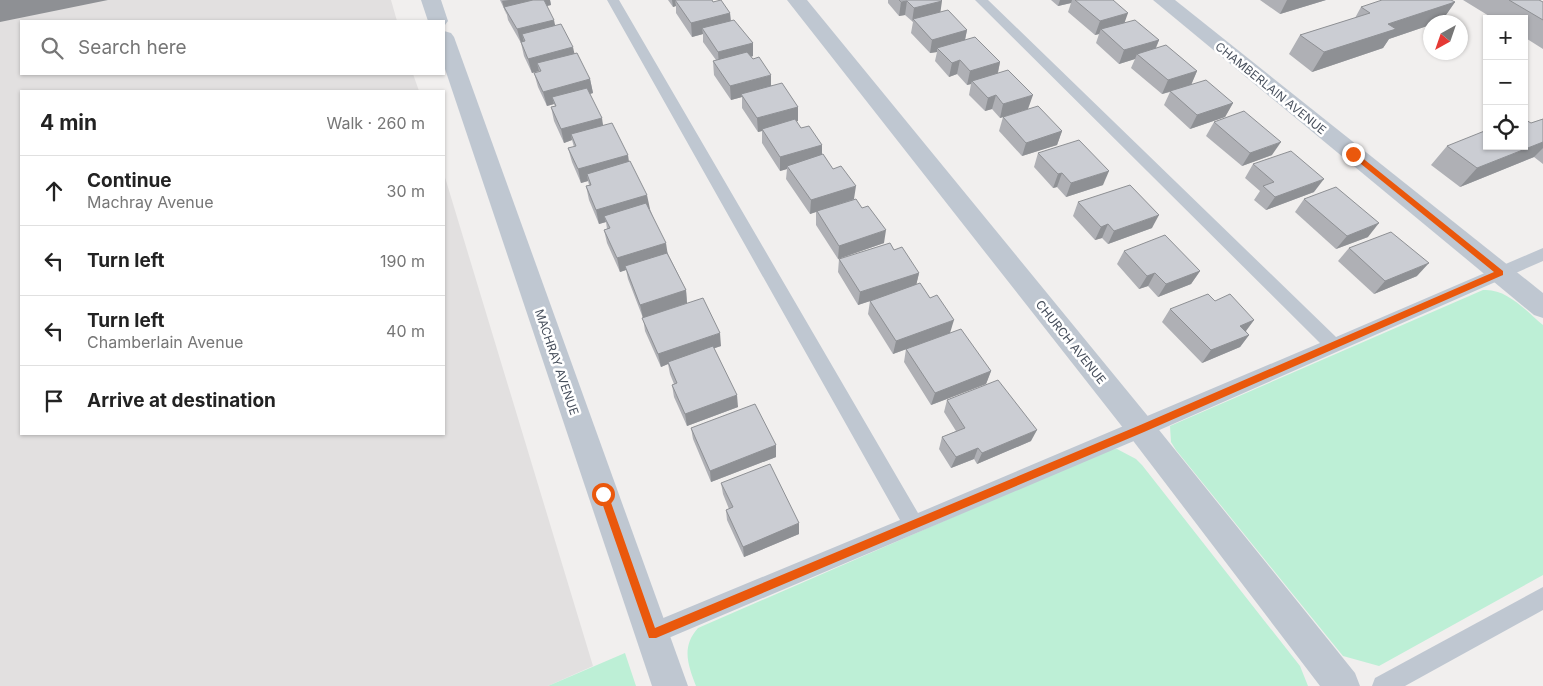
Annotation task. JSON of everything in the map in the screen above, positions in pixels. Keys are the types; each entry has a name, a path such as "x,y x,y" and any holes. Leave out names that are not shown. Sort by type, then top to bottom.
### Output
{"street":[{"path":"431,0 438,20"},
{"name":"CHURCH AVENUE","path":"797,0 1141,429 1342,686"},
{"name":"CHAMBERLAIN AVENUE","path":"1163,0 1543,308"},
{"name":"MACHRAY AVENUE","path":"445,40 670,686"}],"lane":[{"path":"613,0 913,524"},
{"path":"980,0 1334,346"},
{"path":"652,634 1141,429 1543,254"},
{"path":"1383,686 1543,598"}],"shaded area":[{"path":"0,0 391,0 397,20 20,20 20,75 413,75 419,90 20,90 20,435 445,435 445,177 593,666 548,686 0,686"}],"green space":[{"path":"1483,290 1492,290 1508,297 1523,307 1543,325 1543,575 1379,666 1343,656 1176,450 1171,442 1170,426"},
{"path":"1117,449 1136,459 1142,465 1300,666 1308,686 696,686 689,663 688,649 689,642 698,628 1107,450"},
{"path":"625,653 636,686 548,686"}],"building":[{"path":"533,0 544,0 554,20 517,29 504,7"},
{"path":"675,0 712,0 713,2 721,0 730,13 691,23"},
{"path":"899,0 942,1 914,8 907,1 901,2"},
{"path":"1075,0 1113,0 1128,13 1100,21"},
{"path":"1382,0 1451,0 1455,2 1388,24 1396,29 1324,52 1300,35 1370,13 1361,7"},
{"path":"1509,0 1539,0 1543,2 1543,20"},
{"path":"948,10 967,30 932,40 913,19"},
{"path":"734,20 753,43 718,52 702,28"},
{"path":"1135,20 1159,40 1124,50 1101,29"},
{"path":"561,24 573,47 528,59 521,42 525,41 522,34"},
{"path":"975,37 1000,62 970,71 960,60 952,63 937,48"},
{"path":"1166,45 1197,71 1168,80 1137,54"},
{"path":"747,52 753,59 759,57 771,75 730,86 713,61"},
{"path":"577,53 590,79 543,92 534,73 541,71 537,63"},
{"path":"1008,70 1033,95 1003,104 996,95 988,98 972,81"},
{"path":"1206,80 1233,103 1197,115 1170,91"},
{"path":"782,83 798,107 757,118 741,94"},
{"path":"587,88 602,118 561,129 551,107 556,106 552,97"},
{"path":"1038,106 1062,131 1026,143 1003,117"},
{"path":"1244,111 1281,142 1250,153 1214,122"},
{"path":"795,119 801,128 809,126 822,145 780,157 762,129"},
{"path":"1543,119 1543,142 1528,148 1528,121 1531,123"},
{"path":"612,123 628,155 578,169 568,148 576,146 571,134"},
{"path":"1483,132 1483,150 1523,150 1477,168 1447,146"},
{"path":"1079,140 1109,171 1071,183 1062,173 1058,174 1038,153"},
{"path":"1291,151 1324,179 1275,197 1263,186 1274,182 1253,164"},
{"path":"823,154 833,169 841,166 856,186 811,200 787,166"},
{"path":"630,161 647,195 596,210 586,186 591,185 587,174"},
{"path":"1130,185 1159,215 1114,231 1108,224 1101,227 1078,202"},
{"path":"1336,187 1379,223 1347,236 1304,199"},
{"path":"856,199 862,208 868,206 886,230 839,246 817,211"},
{"path":"646,203 666,243 617,258 604,230 610,228 604,216"},
{"path":"1391,232 1429,263 1385,281 1349,248"},
{"path":"1165,235 1200,271 1166,284 1155,273 1147,276 1124,251"},
{"path":"890,243 894,250 902,247 919,273 860,292 839,259"},
{"path":"667,253 686,290 640,305 625,266"},
{"path":"920,283 930,298 937,295 954,320 896,341 870,301"},
{"path":"1208,294 1215,301 1230,294 1254,320 1240,326 1249,335 1211,350 1170,309"},
{"path":"703,298 720,333 658,354 642,318"},
{"path":"961,329 991,371 935,393 906,349"},
{"path":"713,346 737,395 685,414 672,385 677,383 668,362"},
{"path":"998,380 1037,430 982,453 978,448 956,457 942,437 965,428 947,400"},
{"path":"755,404 776,445 710,471 691,428"},
{"path":"770,464 799,523 743,547 726,510 733,507 721,483"}],"route":[{"path":"603,494 652,634 1141,429 1500,273 1353,154"}]}
